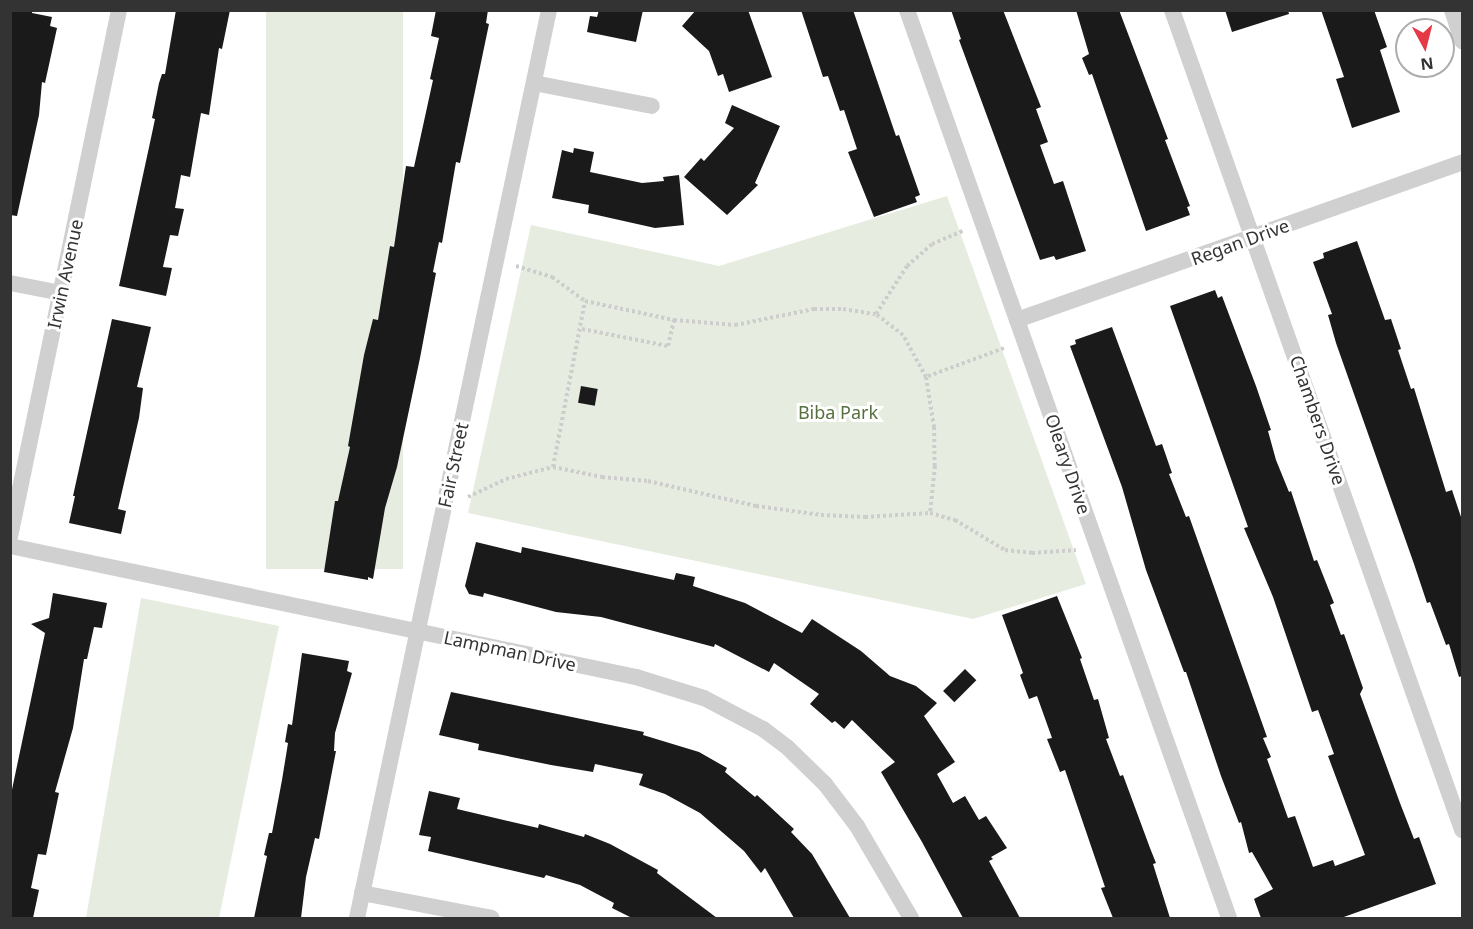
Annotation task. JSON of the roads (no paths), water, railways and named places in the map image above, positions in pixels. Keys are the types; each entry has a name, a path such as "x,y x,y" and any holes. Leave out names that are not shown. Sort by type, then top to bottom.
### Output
{"street":[{"name":"Irwin Avenue","path":"10,537 120,10"},
{"name":"Fair Street","path":"357,918 549,10"},
{"name":"Oleary Drive","path":"907,10 1229,918"},
{"name":"Chambers Drive","path":"1172,10 1462,830"},
{"path":"1452,10 1462,40"},
{"path":"534,83 652,106"},
{"name":"Regan Drive","path":"1017,320 1462,162"},
{"path":"10,283 61,293"},
{"name":"Lampman Drive","path":"10,546 636,677 704,698 738,714 788,748 825,784 857,826 911,918"},
{"path":"362,893 492,918"}],"park label":[{"name":"Biba Park","path":"838,412"}]}
